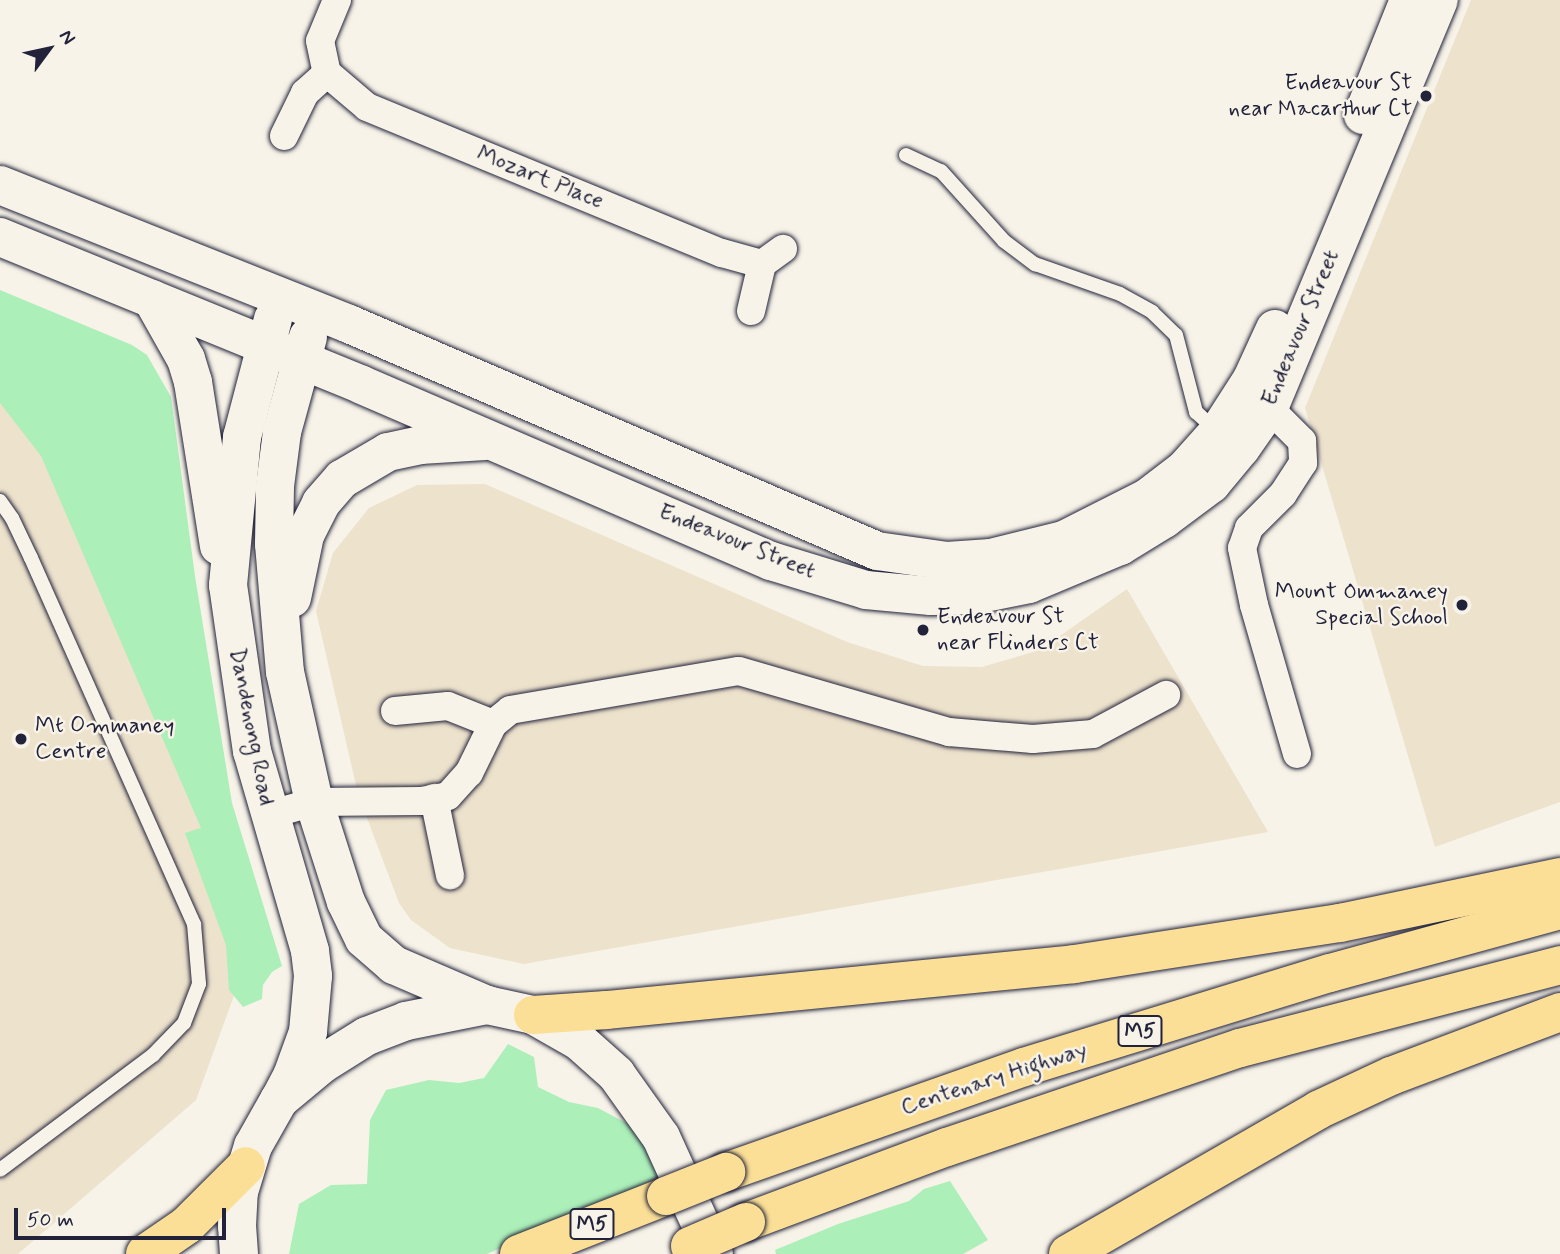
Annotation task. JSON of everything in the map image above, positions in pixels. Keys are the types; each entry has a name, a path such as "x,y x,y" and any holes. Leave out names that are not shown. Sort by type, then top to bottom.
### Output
{"highway":[{"path":"533,1015 1074,964 1340,923 1560,877"},
{"name":"Centenary Highway","path":"519,1254 726,1172 1024,1067 1329,973 1560,911"},
{"name":"Centenary Highway","path":"691,1251 746,1223 947,1147 1240,1048 1560,965"},
{"path":"1068,1254 1318,1110 1391,1076 1560,1012"},
{"path":"145,1254 187,1225 246,1166"}],"main road":[{"name":"Endeavour Street","path":"279,296 877,551 947,561 991,558 1030,549 1064,540 1108,521 1147,498 1185,469 1218,432 1252,379 1287,302 1409,0"},
{"name":"Endeavour Street","path":"307,362 771,561 866,590 931,596 964,595 1029,584 1066,571 1120,545 1164,519 1211,484 1269,408 1439,0"},
{"path":"0,185 279,296"},
{"path":"0,237 307,362"},
{"name":"Dandenong Road","path":"239,1254 239,1192 253,1146 292,1076 308,1032 313,976 310,951 268,814 252,751 228,586 242,437 279,296"},
{"path":"152,299 186,359 193,382 212,518 228,586"},
{"name":"Dandenong Road","path":"316,311 307,362 282,432 275,486 274,544 285,666 297,737 314,802 346,902 364,939 394,965 487,1005"},
{"path":"285,666 294,582 305,535 321,503 342,480 388,452 421,445 493,441"},
{"path":"279,1100 322,1064 367,1036 406,1021 487,1005 533,1015 589,1049 633,1093 674,1160 691,1251"}],"street":[{"path":"284,136 305,93 327,73 320,41 337,0"},
{"name":"Mozart Place","path":"327,73 367,107 722,253 773,257 751,311"},
{"path":"1269,408 1302,441 1303,463 1283,494 1249,528 1242,548 1254,605 1297,754"},
{"path":"268,814 314,802 421,801 448,796 469,773 493,724 510,710 739,671 948,732 1033,739 1093,734 1166,695"},
{"path":"395,711 448,706 493,724"},
{"path":"434,798 450,875"}],"lane":[{"path":"906,155 941,171 1004,241 1035,264 1120,294 1152,312 1176,335 1196,412 1218,432"},
{"path":"0,501 12,518 31,558 194,924 199,984 184,1023 153,1055 0,1170"}],"shaded area":[{"name":"Mount Ommaney Special School","path":"1471,0 1560,0 1560,802 1435,847 1305,408"},
{"name":"Mt Ommaney Centre","path":"0,293 251,949 196,1100 18,1254 0,1254"},
{"path":"485,484 847,642 923,666 982,667 1040,650 1127,589 1268,832 524,964 450,948 411,920 399,903 358,794 316,611 333,553 369,508 417,485"}],"green space":[{"path":"0,290 132,345 147,355 171,397 195,576 232,803 282,966 272,972 263,985 262,999 243,1007 229,990 226,945 185,833 201,828 41,456 0,403"},
{"path":"508,1044 534,1057 538,1087 569,1102 598,1108 632,1126 666,1174 487,1254 289,1254 299,1204 331,1185 367,1184 370,1120 386,1090 429,1080 459,1083 484,1078"},
{"path":"950,1181 988,1240 963,1254 776,1254 775,1250 838,1224 909,1201 924,1189"}],"place":[{"name":"Endeavour St near Macarthur Ct","path":"1426,96"},
{"name":"Mount Ommaney Special School","path":"1462,605"},
{"name":"Endeavour St near Flinders Ct","path":"923,630"},
{"name":"Mt Ommaney Centre","path":"21,739"}]}
